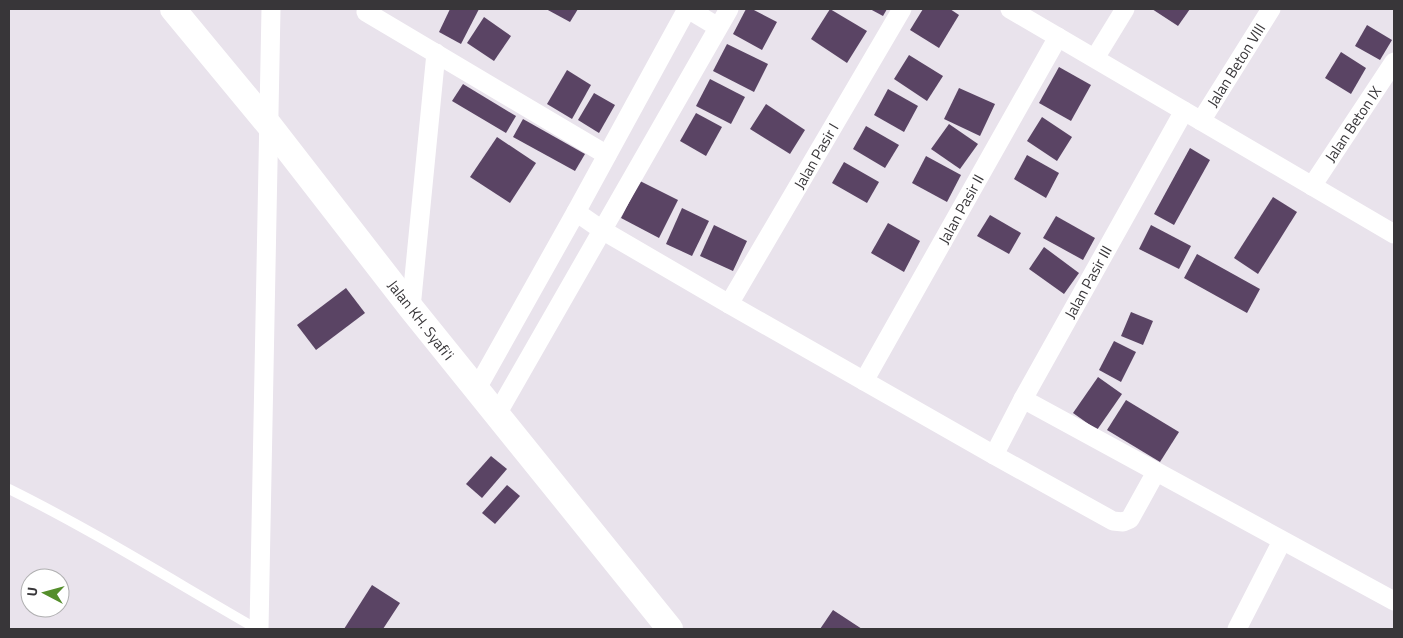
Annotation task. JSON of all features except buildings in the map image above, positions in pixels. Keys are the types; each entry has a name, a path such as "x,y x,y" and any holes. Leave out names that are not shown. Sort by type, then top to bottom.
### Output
{"main road":[{"name":"Jalan KH. Syafi'i","path":"173,9 269,125 476,390 670,629"}],"street":[{"path":"258,629 271,9"},
{"path":"476,390 688,9 718,27"},
{"path":"496,414 729,9"},
{"name":"Jalan Pasir I","path":"729,304 902,9"},
{"path":"1010,9 1394,234"},
{"path":"1095,58 1125,9"},
{"name":"Jalan Beton VIII","path":"1201,120 1271,9"},
{"path":"366,12 607,155"},
{"name":"Jalan Pasir II","path":"864,381 1058,37"},
{"path":"411,308 436,53"},
{"name":"Jalan Beton IX","path":"1312,186 1394,62"},
{"name":"Jalan Pasir III","path":"994,455 1023,399 1184,110"},
{"path":"576,212 602,230 729,304 994,455 1113,520 1123,522 1130,519 1156,472"},
{"path":"1023,399 1394,601"},
{"path":"1237,629 1282,541"}],"lane":[{"path":"9,489 114,546 258,629"}]}
